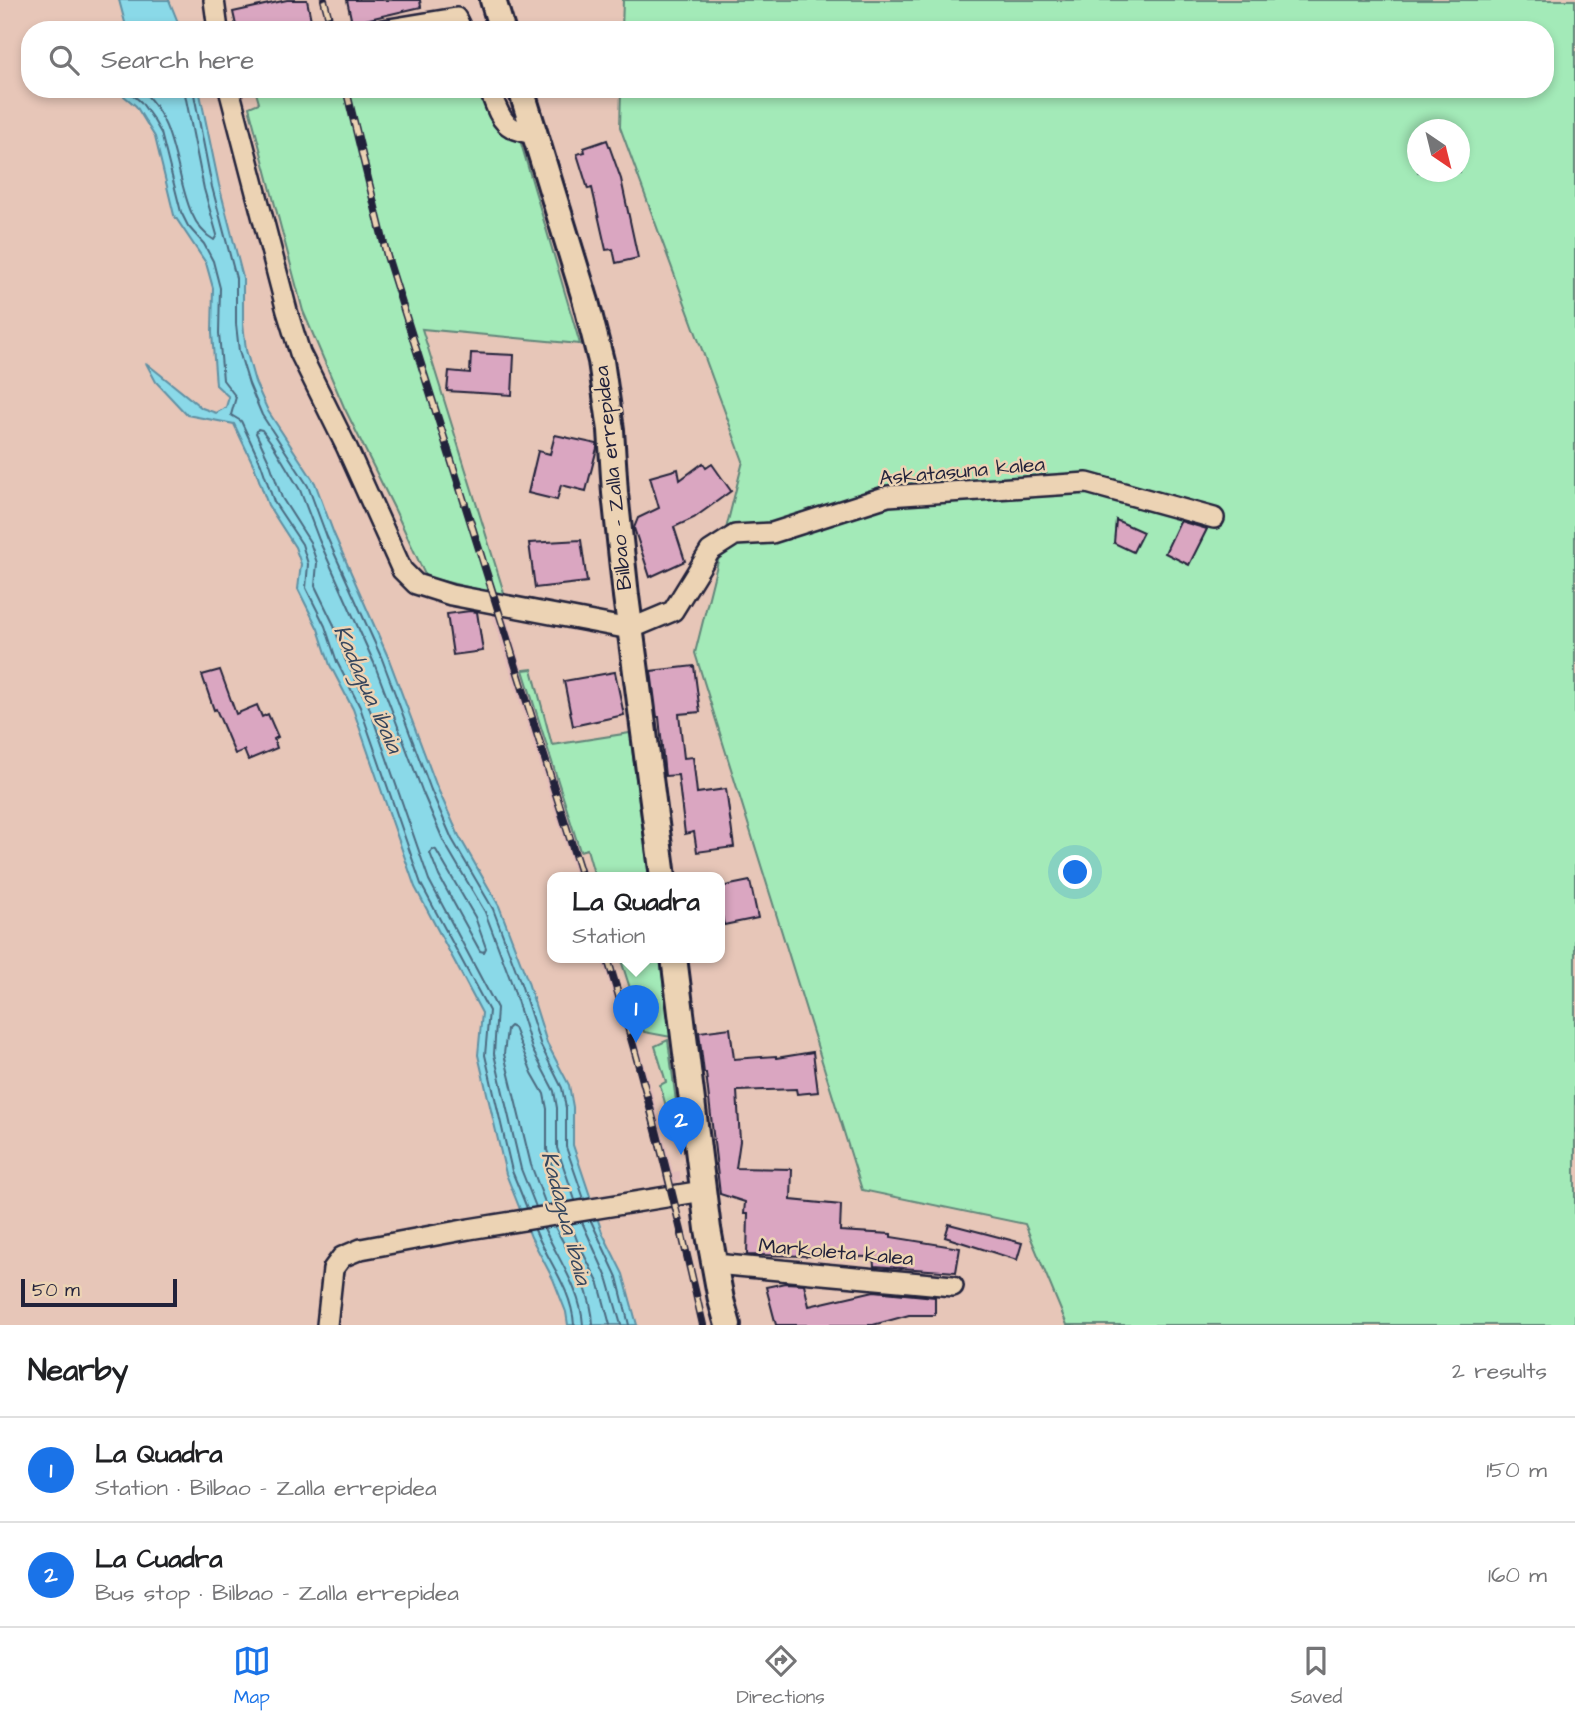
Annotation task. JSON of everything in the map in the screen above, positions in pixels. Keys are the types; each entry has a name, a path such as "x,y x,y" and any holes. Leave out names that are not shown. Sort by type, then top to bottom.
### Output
{"street":[{"path":"214,0 217,21"},
{"path":"493,0 499,21"},
{"path":"438,21 456,18 457,21"},
{"path":"231,98 286,311 300,353 402,569 416,584 451,596 631,629"},
{"path":"493,98 505,125 517,132 534,134"},
{"name":"Bilbao - Zalla errepidea","path":"524,98 586,302 601,361 611,430 615,493 631,629 662,872"},
{"name":"Askatasuna kalea","path":"631,629 673,611 710,551 735,535 772,533 888,496 1087,483 1214,518"},
{"path":"675,963 703,1191 728,1325"},
{"path":"327,1325 333,1269 342,1257 361,1249 703,1191"},
{"name":"Markoleta kalea","path":"715,1264 953,1286"}],"shaded area":[{"path":"492,615 506,616 580,851 578,852 584,872 574,872"},
{"path":"603,963 613,963 651,1087 673,1172 680,1171 680,1180 664,1189 658,1147"}],"green space":[{"path":"623,0 1575,0 1575,1325 1067,1325 1025,1224 862,1190 695,653 743,461 620,127 621,98 1554,98 1554,21 622,21"},
{"path":"258,98 485,98 500,129 508,139 520,140 580,344 422,329 505,596 426,577 344,407 303,311 249,107 259,103"},
{"path":"532,669 552,745 630,733 648,872 594,872 587,849 580,851 523,670"},
{"path":"622,963 661,963 671,1037 644,1032"},
{"path":"668,1040 677,1109 667,1110 660,1085 666,1082 655,1046"}],"water":[{"path":"119,0 169,0 177,21 125,21"},
{"name":"Kadagua ibaia","path":"126,98 201,98 219,185 243,278 246,350 255,382 268,411 315,483 334,534 388,657 437,787 459,836 499,906 527,979 547,1043 569,1085 573,1107 573,1145 602,1232 623,1274 637,1325 568,1325 566,1312 553,1279 531,1237 506,1174 478,1055 482,1013 415,887 353,709 330,665 318,629 298,589 301,564 295,547 268,505 254,466 234,424 187,415 156,382 146,363 202,408 216,413 226,407 229,397 216,385 212,333 213,288 206,263 174,215 155,137 136,106"}],"building":[{"path":"287,0 307,0 311,21 235,21 233,12"},
{"path":"347,0 420,0 421,7 352,21"},
{"path":"607,140 621,179 638,258 616,263 613,249 606,250 592,188 588,189 577,154 585,152 584,148"},
{"path":"471,353 514,355 512,395 447,391 449,371 470,373"},
{"path":"555,435 597,444 586,491 561,485 557,500 528,493 538,451 550,454"},
{"path":"703,463 706,468 712,464 731,491 694,518 674,527 685,561 650,577 634,528 638,518 659,508 650,477 678,469 680,480"},
{"path":"1116,520 1143,532 1133,552 1114,543"},
{"path":"1180,521 1207,529 1189,565 1165,553"},
{"path":"581,540 587,582 535,588 529,543"},
{"path":"477,612 483,651 453,655 447,614"},
{"path":"694,666 700,712 679,714 684,758 693,757 697,793 726,789 734,847 697,852 694,832 685,834 678,775 665,776 651,671"},
{"path":"220,670 236,714 257,705 262,717 268,714 278,737 274,739 277,748 248,760 244,750 235,754 216,709 214,710 202,675"},
{"path":"615,672 624,715 573,726 564,681"},
{"path":"750,881 758,918 725,925 725,886"},
{"path":"730,1028 734,1059 776,1058 813,1052 818,1092 797,1094 796,1089 737,1091 740,1141 736,1168 792,1169 791,1200 841,1205 840,1231 891,1234 891,1237 960,1248 956,1272 874,1266 873,1257 747,1255 748,1214 744,1214 745,1202 720,1194 699,1032"},
{"path":"949,1224 1022,1243 1017,1260 945,1237"},
{"path":"785,1283 804,1284 809,1306 874,1291 935,1297 935,1315 909,1315 873,1325 776,1325 766,1287"}],"railway":[{"path":"324,0 330,21"},
{"path":"348,98 387,256 580,872"},
{"path":"609,963 659,1140 703,1325"}],"place":[{"name":"La Quadra","path":"636,1043"},
{"name":"La Cuadra","path":"681,1155"}]}
